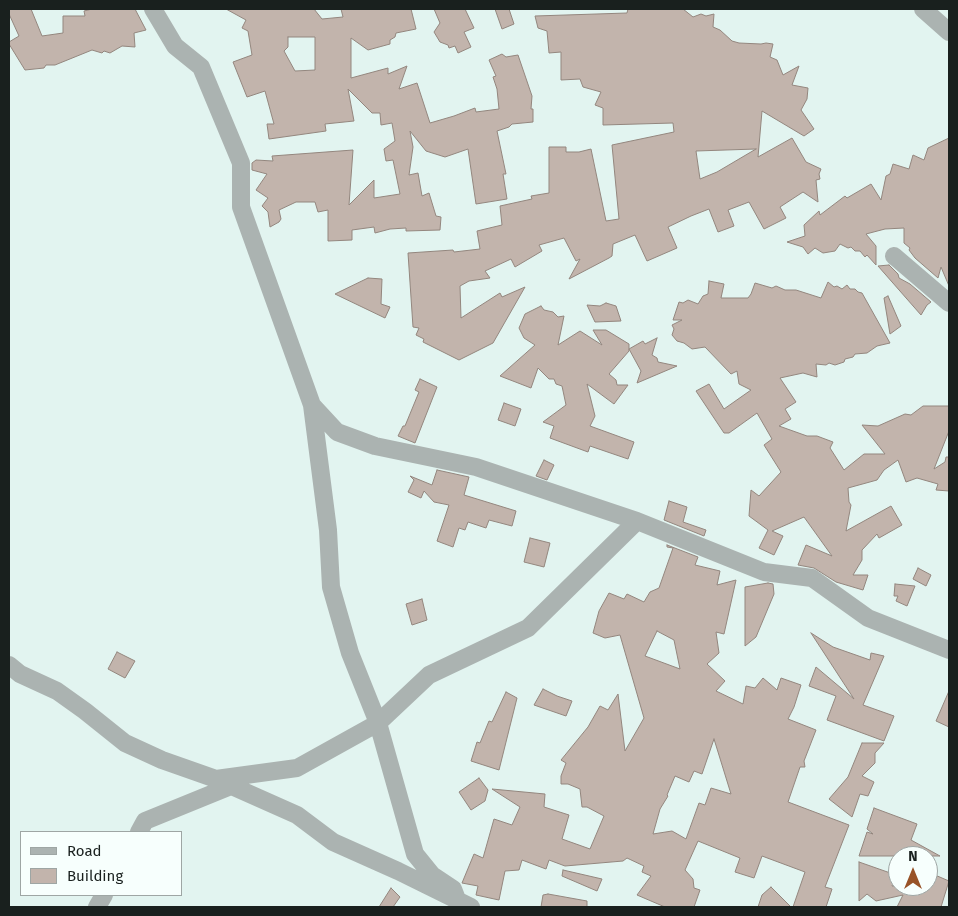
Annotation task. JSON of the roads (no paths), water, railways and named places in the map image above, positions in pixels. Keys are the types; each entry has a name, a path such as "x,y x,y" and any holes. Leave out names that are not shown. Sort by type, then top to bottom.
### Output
{"street":[{"path":"153,9 175,46 201,67 240,163 241,207 312,405 328,530 331,587 350,653 378,723 415,854 432,875 453,889 463,905"},
{"path":"923,9 949,32"},
{"path":"894,256 949,303"},
{"path":"312,405 337,432 376,446 476,467 637,520 764,572 812,578 868,618 949,650"},
{"path":"140,831 145,821 223,782 298,768 378,723 429,675 528,628 637,520"},
{"path":"9,665 20,674 57,691 125,743 162,760 223,782 297,815 333,842 398,871 463,905"},
{"path":"97,907 103,896"}]}
